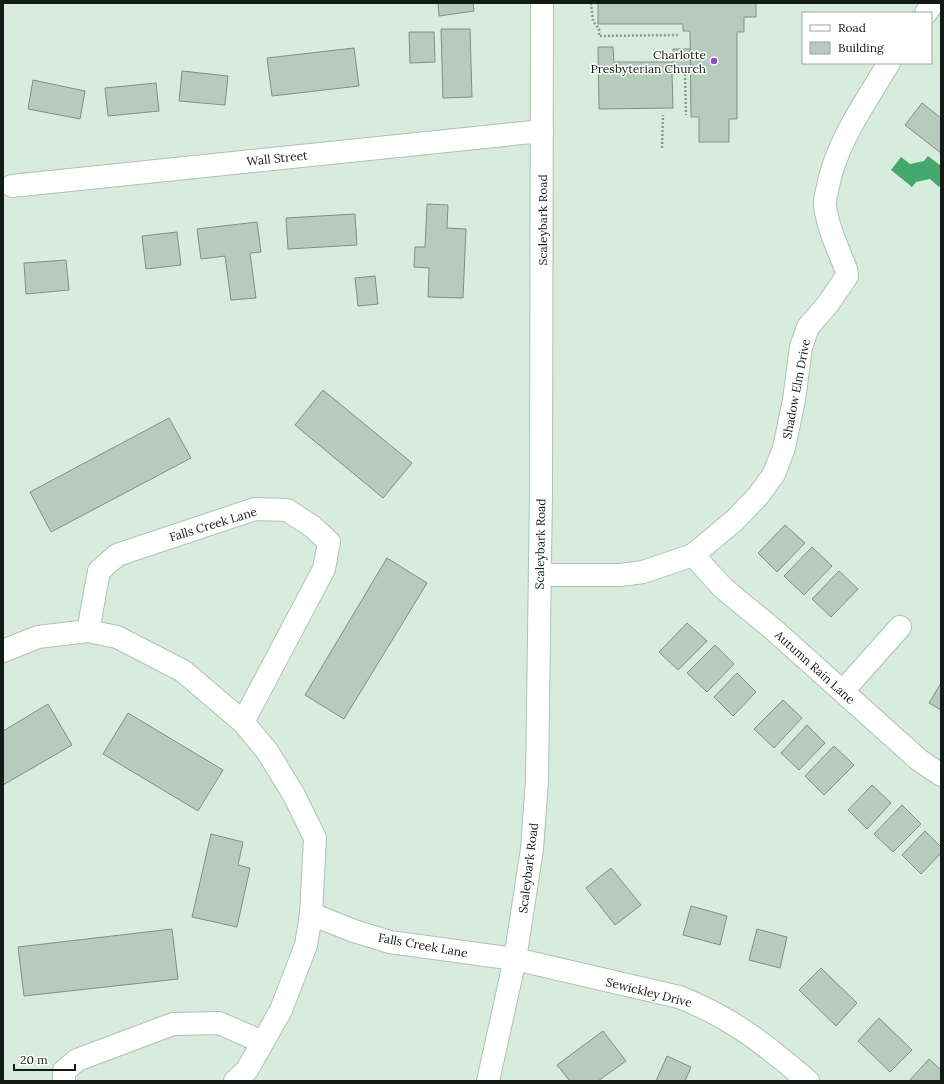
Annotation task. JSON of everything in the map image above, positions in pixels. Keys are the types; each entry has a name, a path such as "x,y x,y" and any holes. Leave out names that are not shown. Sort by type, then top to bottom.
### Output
{"street":[{"name":"Scaleybark Road","path":"488,1081 515,959 532,849 537,780 540,575 542,3"},
{"path":"927,12 933,3"},
{"name":"Shadow Elm Drive","path":"540,575 620,575 643,572 693,555 735,520 758,496 774,474 784,448 794,400 801,348 808,327 828,304 847,276 846,269 830,227 824,204 828,180 839,150 856,116 888,64"},
{"name":"Wall Street","path":"12,186 542,131"},
{"name":"Falls Creek Lane","path":"88,632 99,571 116,555 256,509 288,510 313,527 329,542 324,569 243,722"},
{"name":"Autumn Rain Lane","path":"693,555 723,588 843,691 919,760 941,775"},
{"path":"843,691 900,628"},
{"path":"3,651 38,637 88,632 117,637 183,671 243,722 267,751 294,795 315,838 311,914 306,945 281,1010 247,1070 235,1081"},
{"name":"Falls Creek Lane","path":"311,914 354,931 390,942 515,959"},
{"name":"Sewickley Drive","path":"515,959 678,997 697,1004 733,1022 765,1044 808,1081"},
{"path":"64,1081 64,1070 77,1060 173,1024 219,1023 262,1042"}],"path":[{"path":"591,3 593,21 599,29 599,36 678,35"},
{"path":"685,74 686,114"},
{"path":"662,148 663,115"}],"shaded area":[{"path":"928,156 941,166 941,184 939,187 930,179 916,182 912,187 891,170 901,157 910,164 924,161"}],"building":[{"path":"438,3 473,3 474,11 439,16"},
{"name":"Charlotte Presbyterian Church","path":"598,3 756,3 756,17 744,17 744,32 737,32 737,119 729,119 729,142 699,142 699,117 691,117 690,31 683,31 683,24 598,24"},
{"path":"441,29 470,29 472,97 443,98"},
{"path":"409,32 434,32 435,62 410,63"},
{"path":"598,47 613,47 614,62 673,62 673,49 690,49 691,73 672,74 673,108 599,109"},
{"path":"354,48 359,86 272,96 267,58"},
{"path":"182,71 228,76 225,105 179,101"},
{"path":"33,80 85,91 80,119 28,109"},
{"path":"156,83 159,111 108,116 105,88"},
{"path":"922,103 941,118 941,153 905,125"},
{"path":"427,204 448,205 447,228 466,229 463,298 428,297 429,268 414,267 415,247 425,247"},
{"path":"355,214 357,245 288,249 286,218"},
{"path":"257,222 261,252 250,253 256,298 231,300 225,256 201,259 197,229"},
{"path":"177,232 181,265 146,269 142,236"},
{"path":"66,260 69,290 26,294 24,263"},
{"path":"375,276 378,304 358,306 355,278"},
{"path":"323,390 412,463 383,498 295,425"},
{"path":"169,418 191,458 51,532 30,492"},
{"path":"785,525 805,543 777,572 758,553"},
{"path":"812,547 832,566 804,595 784,576"},
{"path":"387,558 427,583 344,719 305,695"},
{"path":"839,571 858,589 831,617 812,599"},
{"path":"687,623 707,641 678,670 659,652"},
{"path":"715,645 734,664 707,692 687,673"},
{"path":"737,673 756,692 733,716 714,697"},
{"path":"941,683 941,710 929,703"},
{"path":"783,700 802,718 774,748 754,729"},
{"path":"48,704 72,745 3,785 3,731"},
{"path":"128,713 223,770 198,811 103,754"},
{"path":"807,725 825,743 799,770 781,753"},
{"path":"834,746 854,765 824,795 805,776"},
{"path":"872,785 891,803 867,829 848,810"},
{"path":"902,805 921,824 893,852 874,834"},
{"path":"925,831 941,847 941,853 921,874 902,855"},
{"path":"211,834 243,842 238,865 250,868 237,927 192,917"},
{"path":"611,868 641,905 615,925 586,888"},
{"path":"691,906 727,916 720,945 683,935"},
{"path":"172,929 178,979 24,996 18,947"},
{"path":"757,929 787,937 780,968 749,960"},
{"path":"821,968 857,1003 836,1026 799,990"},
{"path":"879,1018 912,1050 890,1072 858,1041"},
{"path":"603,1031 626,1061 598,1081 570,1081 557,1065"},
{"path":"667,1056 691,1067 685,1081 656,1081"},
{"path":"929,1059 941,1070 941,1081 909,1081"}],"place":[{"name":"Charlotte Presbyterian Church","path":"714,61"}]}
